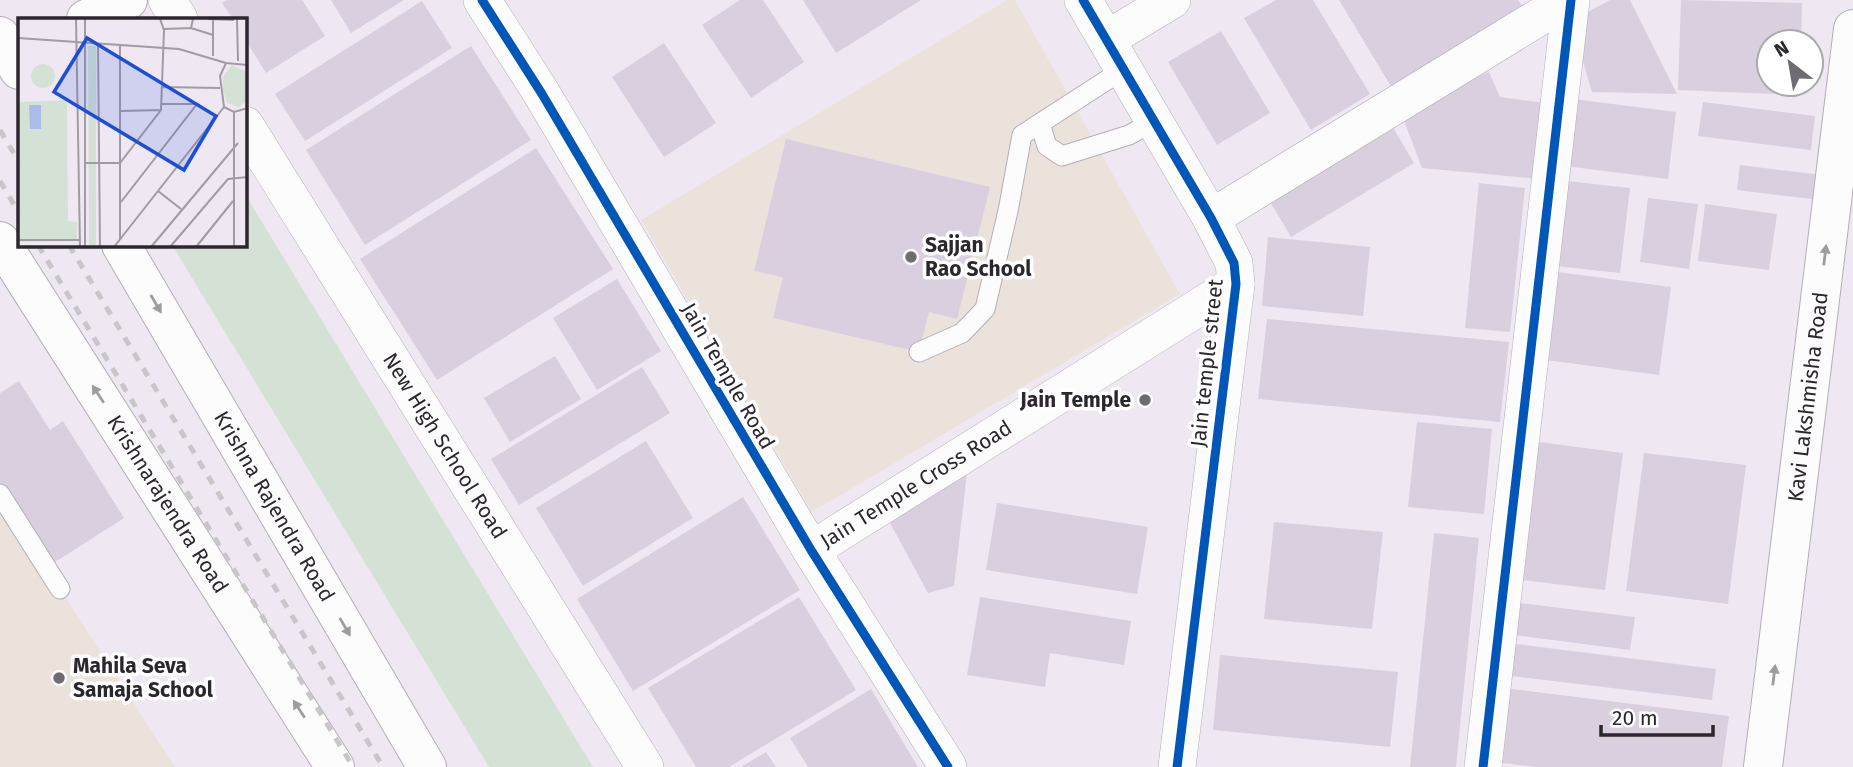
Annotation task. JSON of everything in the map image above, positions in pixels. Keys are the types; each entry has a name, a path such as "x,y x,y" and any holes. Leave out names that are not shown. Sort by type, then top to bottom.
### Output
{"main road":[{"path":"88,18 128,0"},
{"name":"Kavi Lakshmisha Road","path":"1763,767 1853,29"},
{"name":"Krishnarajendra Road","path":"0,241 335,767"},
{"name":"Krishna Rajendra Road","path":"122,247 427,767"}],"street":[{"path":"167,0 178,18"},
{"name":"Jain Temple Road","path":"482,0 542,94 811,550 948,767"},
{"name":"Jain temple street","path":"1083,0 1211,218 1234,263 1236,284 1177,767"},
{"path":"1115,54 1172,0"},
{"path":"1211,218 1569,0"},
{"path":"1483,767 1569,0"},
{"name":"New High School Road","path":"247,128 645,767"},
{"name":"Jain Temple Cross Road","path":"811,550 1236,284"}],"lane":[{"path":"919,352 962,333 985,309 1008,211 1022,135 1040,124 1115,54"},
{"path":"1040,124 1047,146 1062,156 1129,135 1153,122"},
{"path":"0,494 60,589"}],"shaded area":[{"name":"Sajjan Rao School","path":"1007,0 1015,0 1180,294 812,512 641,220"},
{"name":"Mahila Seva Samaja School","path":"0,496 60,589 175,767 0,767"}],"green space":[{"path":"247,197 593,767 489,767 173,247 247,247"}],"building":[{"path":"227,0 302,0 325,36 266,73 247,42 247,18 232,18 222,3"},
{"path":"331,0 404,0 351,33"},
{"path":"740,0 763,0 804,62 751,98 702,25"},
{"path":"803,0 921,0 836,53"},
{"path":"1276,0 1313,0 1370,94 1311,130 1244,18"},
{"path":"1339,0 1518,0 1527,14 1395,93"},
{"path":"1610,0 1630,0 1677,94 1592,92 1571,21"},
{"path":"1681,0 1802,3 1801,28 1755,28 1755,93 1678,90"},
{"path":"422,1 452,48 305,141 275,94"},
{"path":"1221,31 1270,113 1217,145 1168,62"},
{"path":"664,43 716,123 664,157 612,77"},
{"path":"471,46 531,140 365,245 306,150"},
{"path":"1489,72 1500,97 1546,103 1539,179 1422,168 1403,118 1458,85"},
{"path":"1573,99 1676,112 1668,179 1565,166"},
{"path":"1703,102 1815,116 1811,150 1698,136"},
{"path":"1388,119 1414,163 1291,237 1265,193"},
{"path":"786,139 990,187 957,319 929,312 919,352 773,318 783,277 754,271"},
{"path":"536,148 613,269 437,380 360,259"},
{"path":"1740,165 1822,175 1820,200 1737,190"},
{"path":"1567,181 1630,188 1620,273 1556,266"},
{"path":"1479,183 1525,188 1510,332 1465,328"},
{"path":"1648,198 1698,204 1689,269 1640,262"},
{"path":"1705,204 1777,214 1769,270 1698,261"},
{"path":"1268,237 1370,247 1363,316 1262,306"},
{"path":"1558,272 1671,287 1659,375 1546,360"},
{"path":"617,279 661,351 597,390 553,318"},
{"path":"1267,319 1509,342 1500,422 1258,399"},
{"path":"555,356 581,399 510,442 484,398"},
{"path":"642,367 670,413 519,505 491,459"},
{"path":"19,381 50,430 63,421 124,518 52,564 0,483 0,393"},
{"path":"1417,422 1492,429 1484,514 1408,507"},
{"path":"1524,440 1623,453 1605,590 1506,578"},
{"path":"646,441 693,518 583,586 536,508"},
{"path":"1644,453 1746,465 1728,604 1626,591"},
{"path":"968,464 954,586 928,593 883,510"},
{"path":"743,497 800,590 633,691 577,599"},
{"path":"997,503 1148,527 1137,594 986,570"},
{"path":"1274,522 1383,532 1372,629 1264,619"},
{"path":"1434,533 1479,538 1456,767 1410,767"},
{"path":"799,597 856,690 729,767 696,767 648,688"},
{"path":"980,597 1131,621 1124,665 1050,653 1045,687 967,675"},
{"path":"1511,602 1635,617 1630,650 1507,634"},
{"path":"1508,643 1716,669 1712,700 1504,675"},
{"path":"1220,655 1398,672 1390,747 1213,730"},
{"path":"1495,687 1729,716 1722,767 1536,767 1486,761"},
{"path":"871,689 918,767 808,767 790,738"},
{"path":"766,752 776,767 741,767"}],"railway":[{"path":"0,130 18,160"},
{"path":"0,181 18,211"},
{"path":"39,247 353,767"},
{"path":"70,247 383,767"}],"cycle path":[{"path":"482,0 542,94 811,550 948,767"},
{"path":"1083,0 1211,218 1234,263 1236,284 1177,767"},
{"path":"1483,767 1571,0"}],"place":[{"name":"Sajjan Rao School","path":"911,257"},
{"name":"Jain Temple","path":"1145,400"},
{"name":"Mahila Seva Samaja School","path":"59,678"}]}
